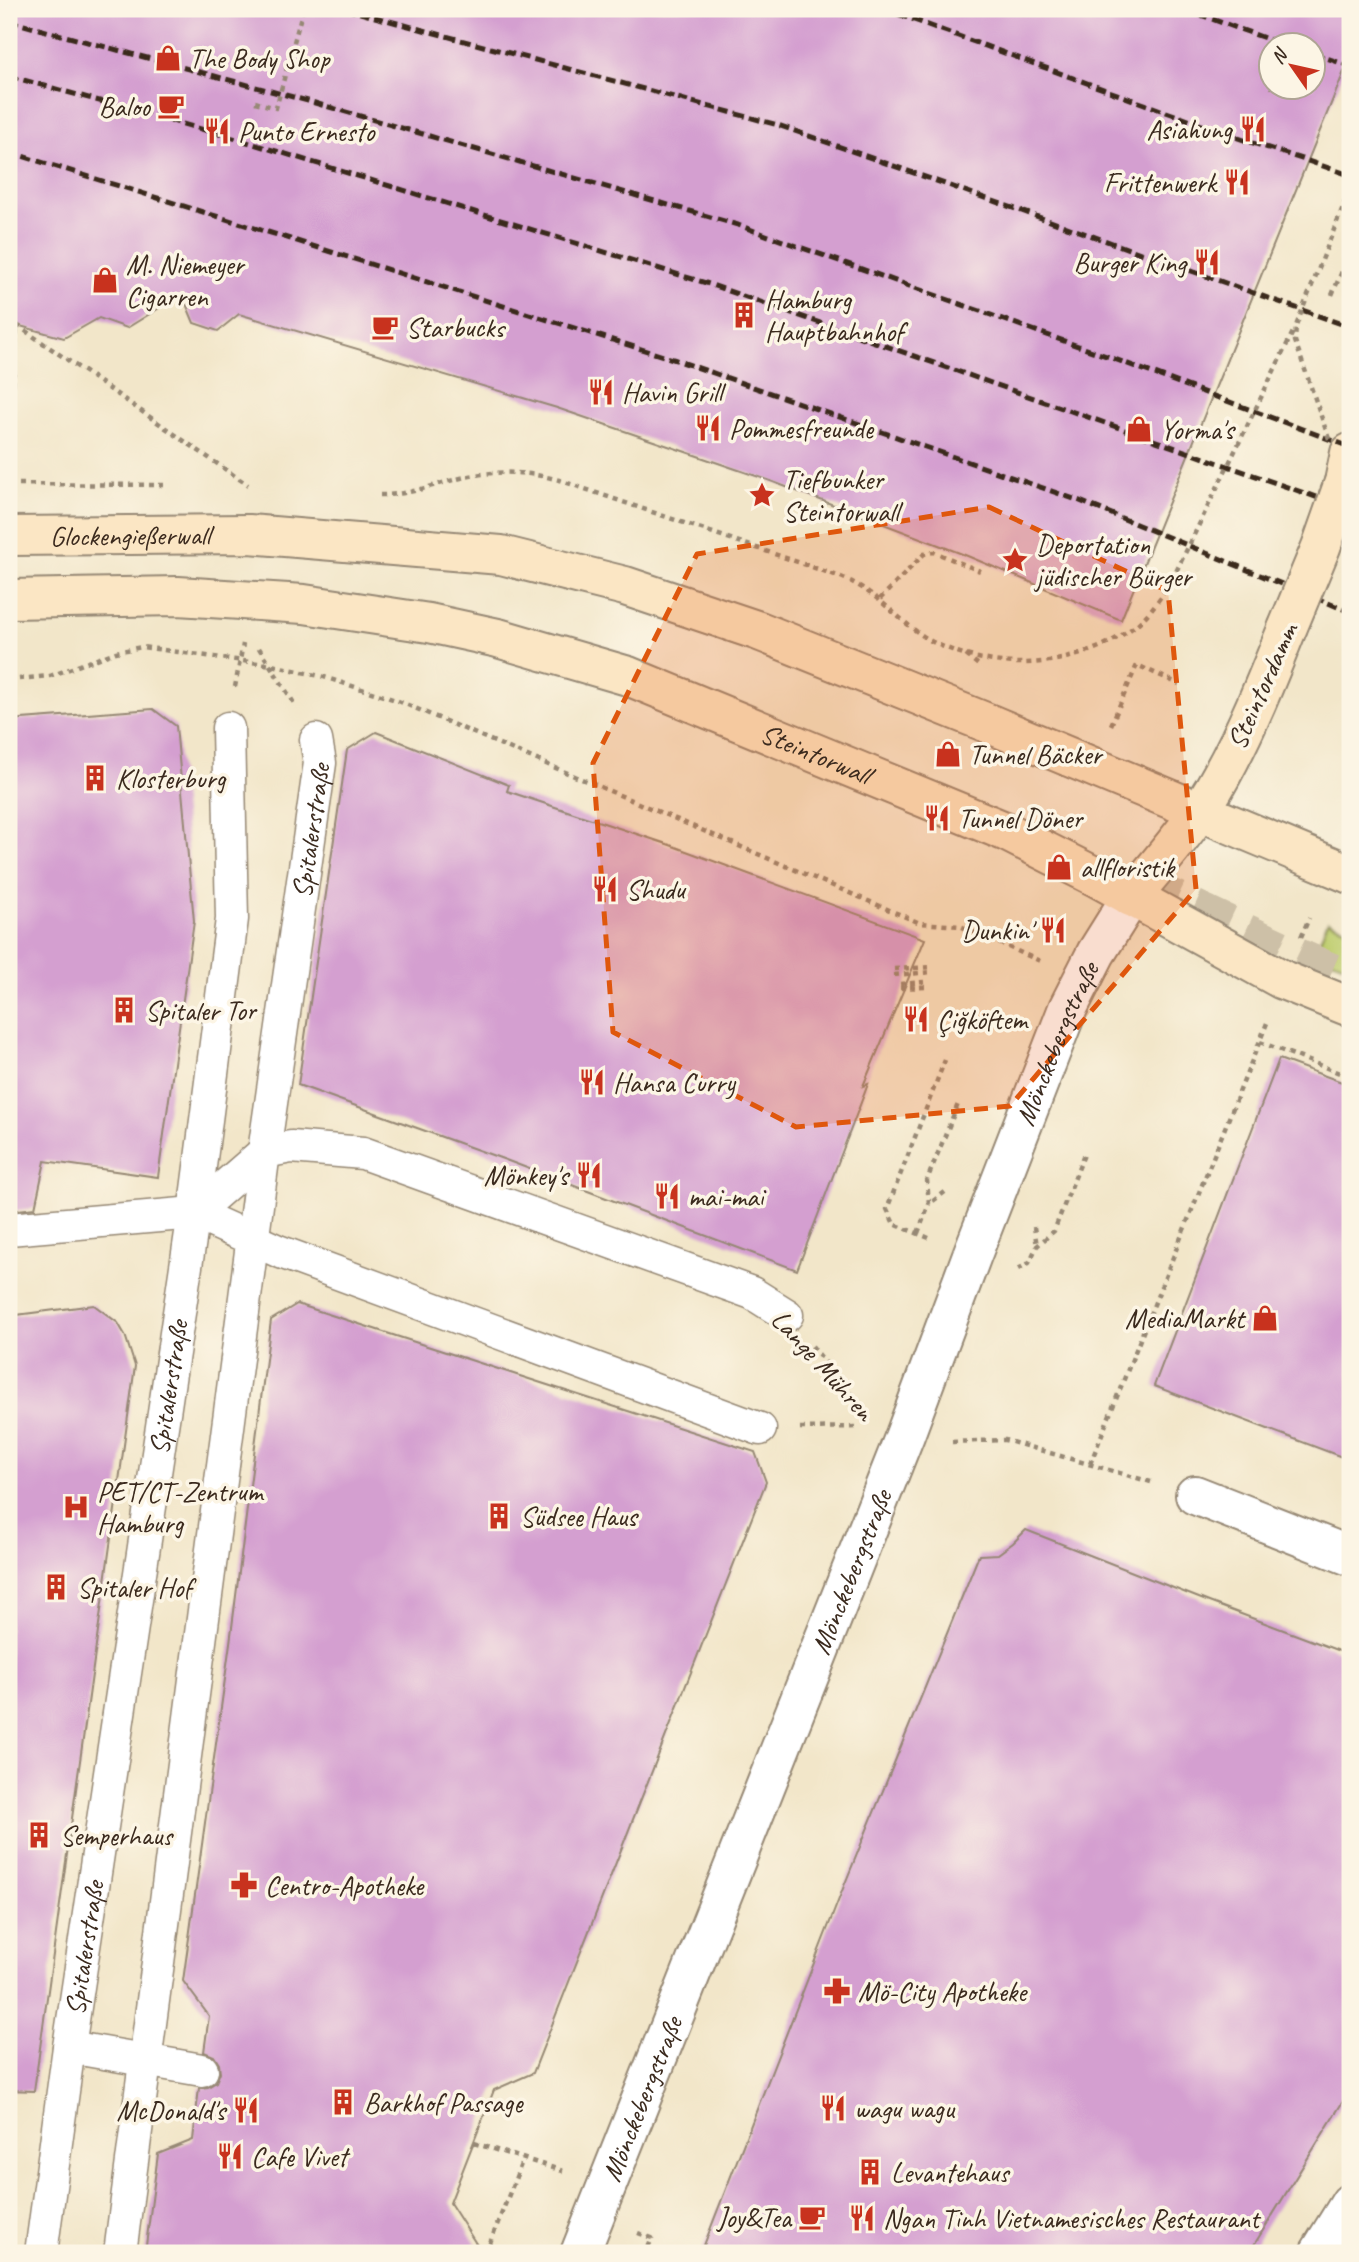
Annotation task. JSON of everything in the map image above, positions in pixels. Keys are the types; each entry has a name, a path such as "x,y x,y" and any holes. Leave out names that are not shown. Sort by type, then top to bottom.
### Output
{"main road":[{"name":"Steintordamm","path":"1131,897 1200,811 1221,776 1251,715 1321,547 1347,467"},
{"name":"Glockengießerwall","path":"9,536 249,534 501,555 625,586 759,631 1200,811"},
{"name":"Steintorwall","path":"9,599 178,596 316,606 429,623 498,638 628,676 1007,832 1283,980 1350,1007"},
{"path":"1200,811 1350,874"}],"street":[{"name":"Spitalerstraße","path":"41,2253 69,2047 194,1213 232,919 228,728"},
{"name":"Spitalerstraße","path":"120,2253 264,1152 320,764 316,740"},
{"name":"Mönckebergstraße","path":"580,2253 895,1461 1068,1008 1096,953 1131,897"},
{"name":"Lange Mühren","path":"264,1152 291,1147 363,1153 752,1293 787,1315"},
{"path":"194,1213 264,1152"},
{"path":"9,1229 194,1213 253,1241 760,1429"},
{"path":"1195,1495 1350,1556"},
{"path":"69,2047 202,2070"},
{"path":"1319,2253 1350,2203"}],"path":[{"path":"256,102 276,108 303,9"},
{"path":"369,494 402,494 498,472 529,473 559,480 841,577 866,588 929,640 965,655 1006,663 1032,664 1055,660 1116,639 1134,627 1172,580 1296,326 1350,190"},
{"path":"1332,295 1350,251"},
{"path":"9,329 17,326"},
{"path":"9,445 17,326"},
{"path":"17,326 248,485 235,485"},
{"path":"1296,326 1295,341 1347,467"},
{"path":"9,484 169,485"},
{"path":"880,599 924,554 934,552 981,571"},
{"path":"252,638 272,665 316,740"},
{"path":"228,728 244,640"},
{"path":"9,680 50,676 116,652 142,648 272,665 324,677 396,700 920,923 960,926 1048,964"},
{"path":"1109,730 1137,665 1179,684"},
{"path":"1298,944 1309,918"},
{"path":"894,972 932,970"},
{"path":"900,986 925,985"},
{"path":"1090,1464 1260,1042 1350,1077"},
{"path":"931,1239 894,1224 887,1209 946,1060"},
{"path":"918,1233 929,1204 928,1180 958,1104"},
{"path":"1033,1222 1037,1246 1054,1231 1086,1152"},
{"path":"929,1204 949,1188"},
{"name":"Lange Mühren","path":"787,1315 870,1417"},
{"name":"Lange Mühren","path":"760,1429 865,1427"},
{"path":"949,1443 1005,1440 1195,1495"},
{"path":"474,2143 573,2174"},
{"path":"486,2253 523,2158"},
{"path":"635,2232 652,2238 646,2253"}],"highlighted area":[{"path":"989,507 1168,591 1196,889 1010,1106 796,1127 613,1032 593,763 697,554"}],"green space":[{"path":"1328,921 1350,930 1350,967 1314,953"}],"building":[{"name":"Hamburg Hauptbahnhof","path":"9,9 1350,9 1350,57 1121,620 965,555 768,480 557,408 239,314 218,331 194,323 182,294 127,328 99,318 64,338 9,323"},
{"path":"153,709 176,726 194,921 158,1177 45,1161 35,1208 9,1211 9,720"},
{"path":"376,732 509,785 507,791 670,845 925,939 863,1086 868,1084 797,1270 298,1085 347,750"},
{"name":"MediaMarkt","path":"1279,1059 1350,1085 1350,1460 1154,1386"},
{"path":"297,1304 755,1452 766,1482 533,2073 494,2090 450,2203 482,2253 145,2253 158,2154 193,2140 199,2088 216,2082 220,2072 214,2056 204,2052 209,2016 183,1981 271,1320"},
{"name":"Spitaler Hof","path":"94,1305 118,1323 135,1366 34,2091 9,2090 9,1316"},
{"path":"1026,1530 1350,1655 1350,2090 1249,2253 701,2253 844,1886 979,1555 998,1554"}],"tunnel":[{"path":"1142,884 1350,980"}],"railway":[{"path":"345,9 778,125 1350,327"},
{"path":"884,9 1235,137 1350,175"},
{"path":"1184,9 1258,36"},
{"path":"9,21 308,101 738,225 1109,357 1350,447"},
{"path":"1328,59 1350,66"},
{"path":"9,76 237,139 709,284 1350,509"},
{"path":"9,152 676,360 1080,501 1350,612"}],"place":[{"name":"The Body Shop","path":"168,58"},
{"name":"Baloo","path":"171,106"},
{"name":"Asiahung","path":"1253,129"},
{"name":"Punto Ernesto","path":"217,131"},
{"name":"Frittenwerk","path":"1237,182"},
{"name":"Burger King","path":"1207,262"},
{"name":"M. Niemeyer Cigarren","path":"105,280"},
{"name":"Hamburg Hauptbahnhof","path":"744,315"},
{"name":"Starbucks","path":"385,327"},
{"name":"Havin Grill","path":"601,392"},
{"name":"Pommesfreunde","path":"708,428"},
{"name":"Yorma's","path":"1139,429"},
{"name":"Tiefbunker Steintorwall","path":"762,495"},
{"name":"Deportation jüdischer Bürger","path":"1015,560"},
{"name":"Tunnel Bäcker","path":"948,754"},
{"name":"Klosterburg","path":"95,778"},
{"name":"Tunnel Döner","path":"937,818"},
{"name":"allfloristik","path":"1059,867"},
{"name":"Shudu","path":"605,889"},
{"name":"Dunkin'","path":"1053,930"},
{"name":"Spitaler Tor","path":"124,1010"},
{"name":"Çiğköftem","path":"916,1019"},
{"name":"Hansa Curry","path":"592,1082"},
{"name":"Mönkey's","path":"589,1175"},
{"name":"mai-mai","path":"667,1196"},
{"name":"MediaMarkt","path":"1265,1318"},
{"name":"PET/CT-Zentrum Hamburg","path":"76,1507"},
{"name":"Südsee Haus","path":"499,1516"},
{"name":"Spitaler Hof","path":"56,1587"},
{"name":"Semperhaus","path":"39,1835"},
{"name":"Centro-Apotheke","path":"244,1885"},
{"name":"Mö-City Apotheke","path":"837,1991"},
{"name":"Barkhof Passage","path":"343,2102"},
{"name":"wagu wagu","path":"833,2108"},
{"name":"McDonald's","path":"246,2110"},
{"name":"Cafe Vivet","path":"230,2156"},
{"name":"Levantehaus","path":"870,2172"},
{"name":"Joy&Tea","path":"812,2217"},
{"name":"Ngan Tinh Vietnamesisches Restaurant","path":"862,2218"}]}
